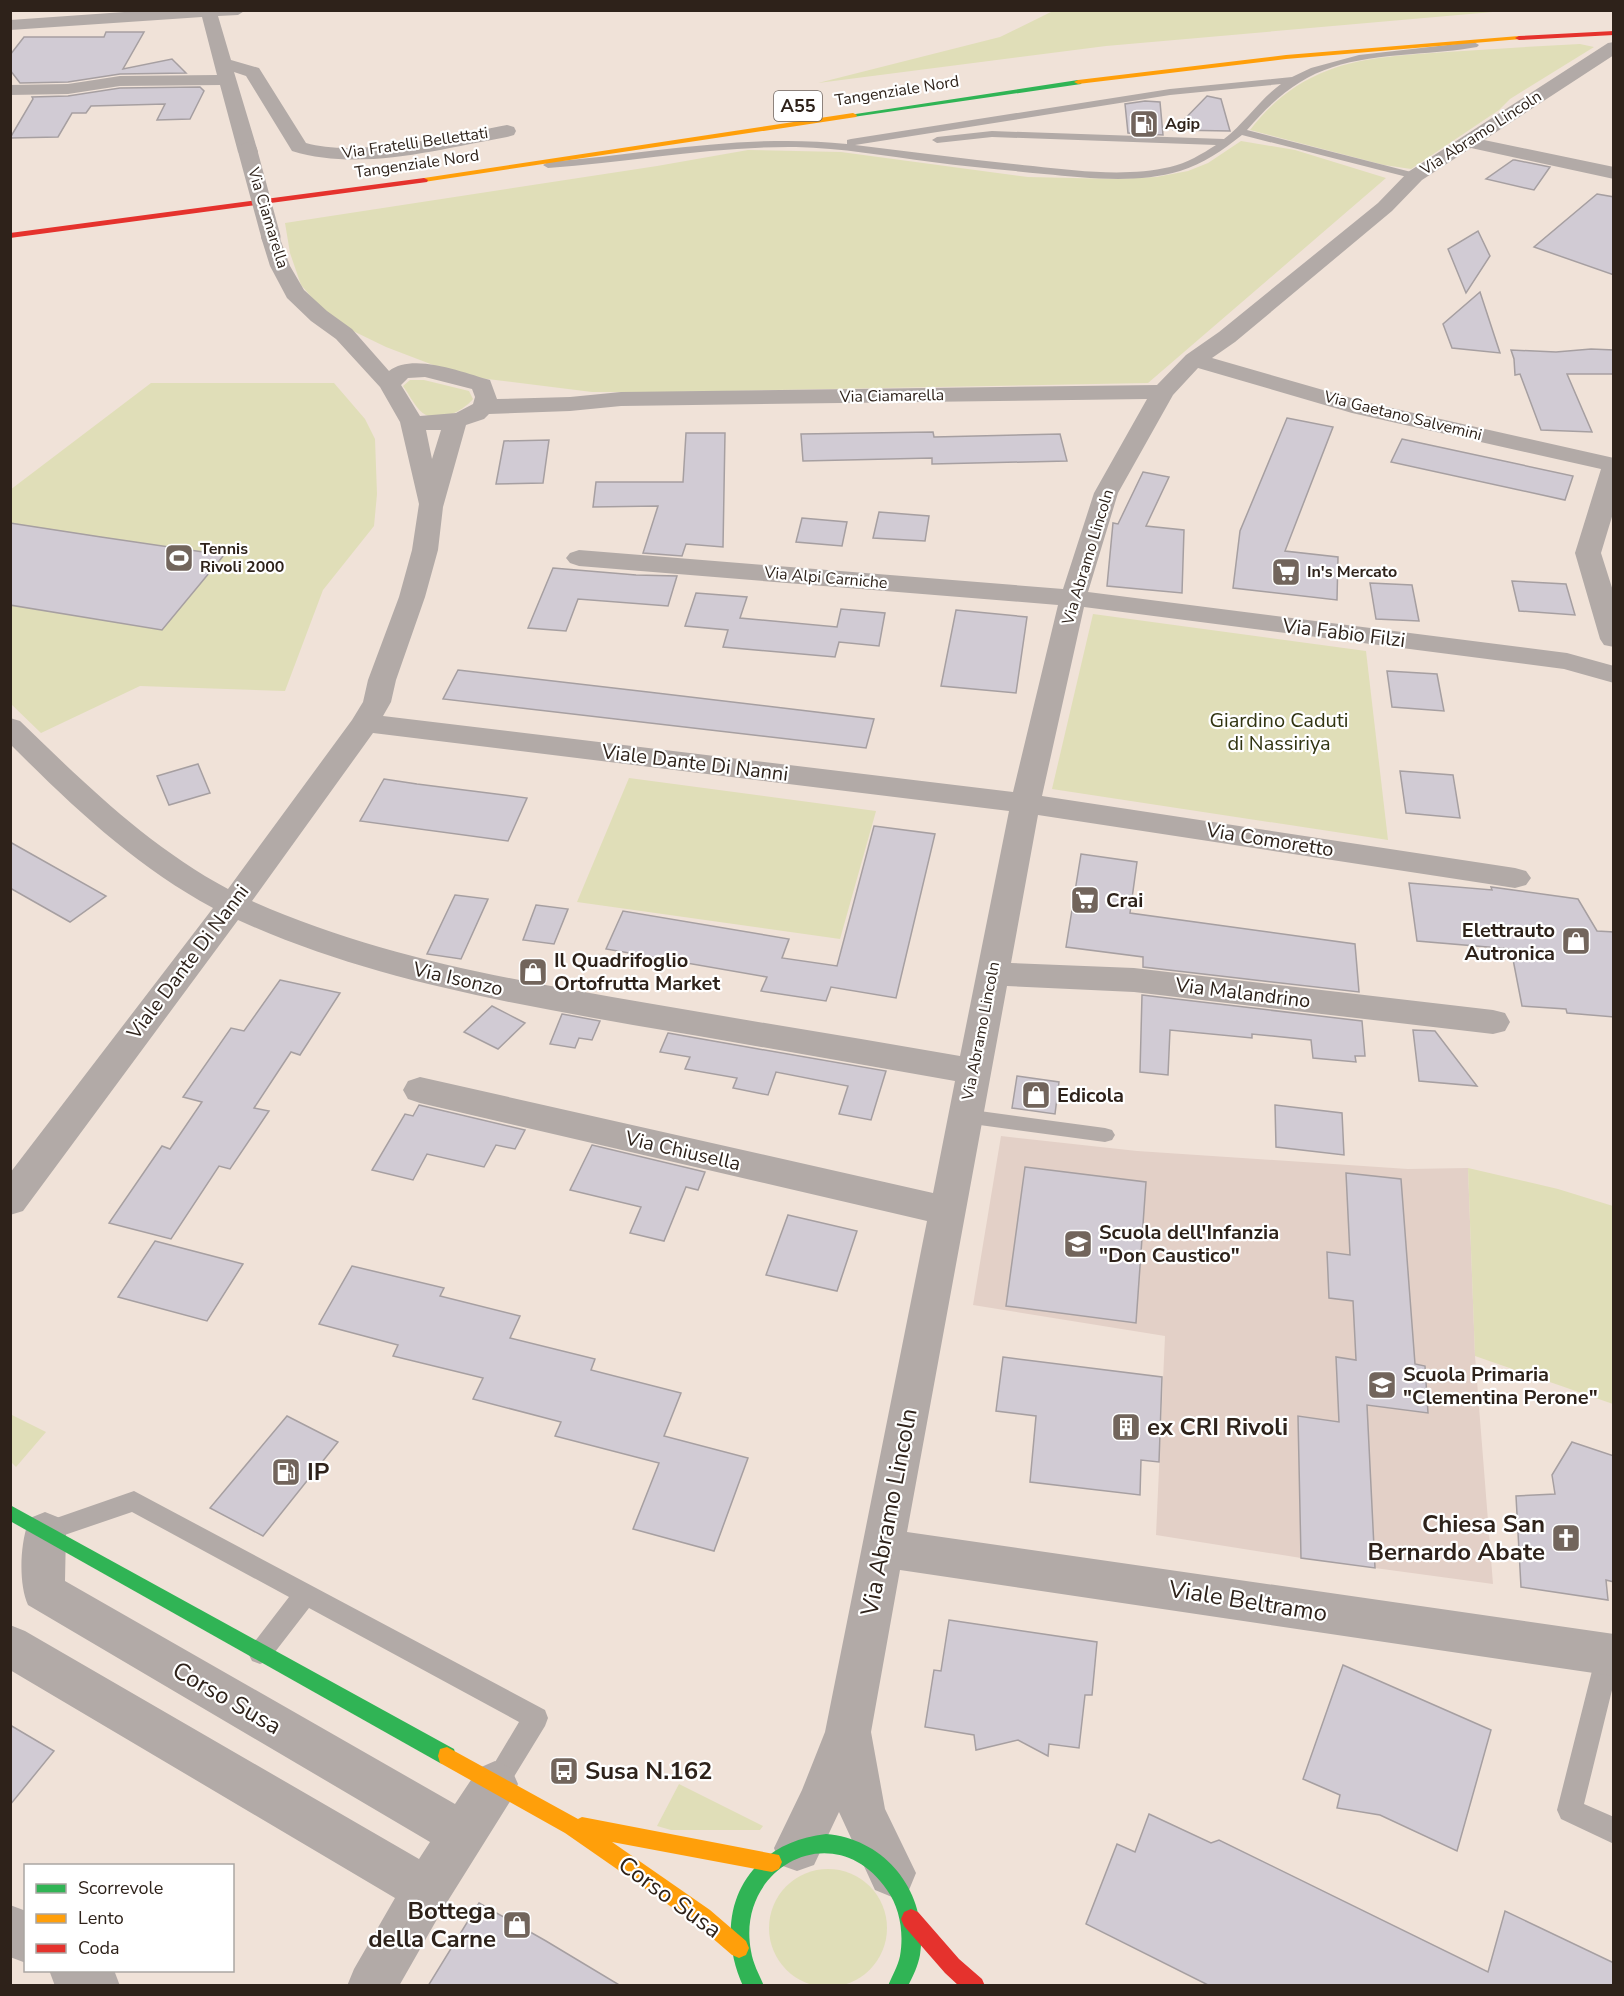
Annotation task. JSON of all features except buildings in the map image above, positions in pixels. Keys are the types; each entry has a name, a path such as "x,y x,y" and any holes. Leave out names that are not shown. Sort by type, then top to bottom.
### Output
{"main road":[{"name":"Tangenziale Nord","path":"10,236 180,215 1164,70 1344,50 1548,35 1614,33"},
{"path":"242,186 277,182"},
{"name":"Corso Susa","path":"28,1522 572,1826 703,1917 739,1948"},
{"name":"Corso Susa","path":"572,1826 785,1855 824,1843 851,1848 876,1860 903,1900"},
{"path":"754,1986 747,1976 739,1948 738,1924 744,1900 756,1879 785,1855"},
{"path":"898,1986 906,1972 912,1946 903,1900"},
{"path":"903,1900 952,1965 975,1986"}],"street":[{"path":"10,25 208,14 238,10"},
{"name":"Via Ciamarella","path":"208,14 280,266 295,293 319,316 344,334 482,396 570,404 621,399 1163,392"},
{"name":"Via Abramo Lincoln","path":"785,1855 819,1805 848,1732 964,1116 1026,804 1073,598 1106,493 1163,392 1194,360 1227,337 1385,207 1415,176 1614,47"},
{"path":"10,90 68,89 120,81 225,72"},
{"name":"Via Fratelli Bellettati","path":"225,72 253,72 299,147 307,151 332,154 359,153 507,131"},
{"path":"1467,141 1498,150 1614,173"},
{"name":"Via Ciamarella","path":"344,334 389,384 412,422"},
{"name":"Via Gaetano Salvemini","path":"1194,360 1360,408 1614,466"},
{"path":"389,384 400,373 425,370"},
{"path":"412,422 424,425 455,422 471,416 482,396"},
{"name":"Viale Dante Di Nanni","path":"412,422 431,507"},
{"name":"Viale Dante Di Nanni","path":"10,1201 365,723 376,702 412,597 425,550 431,507 455,422"},
{"path":"1614,466 1588,553 1614,639"},
{"name":"Via Alpi Carniche","path":"579,558 1073,598"},
{"name":"Via Fabio Filzi","path":"1073,598 1568,661 1614,675"},
{"name":"Viale Dante Di Nanni","path":"365,723 1026,804"},
{"name":"Via Isonzo","path":"10,727 115,828 165,865 231,904 361,955 516,993 973,1071"},
{"name":"Via Comoretto","path":"1026,804 1515,878"},
{"name":"Via Malandrino","path":"992,973 1026,977 1134,980 1493,1022"},
{"name":"Via Chiusella","path":"420,1090 946,1211"},
{"name":"Corso Susa","path":"28,1522 43,1591 463,1835"},
{"name":"Viale Beltramo","path":"882,1548 1611,1655"},
{"path":"10,1646 427,1890"},
{"name":"Via Abramo Lincoln","path":"848,1732 863,1814 903,1900"},
{"path":"371,1986 427,1890 495,1784"},
{"path":"10,1929 24,1938"},
{"path":"75,1972 96,1986"}],"lane":[{"path":"510,167 616,160 721,147 829,145 965,163 1066,172 1150,173 1186,166 1239,131 1262,104 1295,80 1323,67 1359,58 1548,35"},
{"path":"829,145 1170,92 1295,80"},
{"path":"1239,131 1415,176"},
{"path":"861,148 901,144 920,150 957,145 968,136 992,134 1225,142"},
{"name":"Via Abramo Lincoln","path":"964,1116 1105,1135"},
{"path":"28,1522 134,1501 536,1718 495,1784"},
{"path":"260,1653 306,1594"},
{"path":"1611,1655 1570,1810 1614,1831"}],"shaded area":[{"path":"1001,1136 1137,1151 1408,1169 1468,1168 1475,1356 1493,1584 1301,1558 1156,1535 1165,1336 973,1305"}],"green space":[{"path":"1055,10 1504,11 1106,46 818,83 1000,37"},
{"path":"1580,44 1594,47 1510,99 1499,110 1411,169 1384,165 1250,130 1276,102 1295,87 1343,65 1402,55"},
{"path":"1241,141 1295,150 1386,178 1148,383 592,392 479,378 441,368 386,347 353,331 321,308 301,285 290,253 285,223 748,150 841,152 1028,177 1117,179 1156,177 1188,171 1208,163"},
{"path":"410,380 424,380 469,391 473,399 452,414 432,417 419,410 403,386"},
{"name":"Tennis Rivoli 2000","path":"151,383 334,383 365,419 375,439 377,494 374,526 323,590 285,691 140,686 41,733 11,704 10,490"},
{"name":"Giardino Caduti di Nassiriya","path":"1093,614 1366,651 1388,840 1052,789"},
{"path":"629,778 876,811 840,939 577,902"},
{"path":"1468,1168 1558,1189 1613,1206 1613,1404 1475,1356"},
{"path":"10,1414 46,1432 16,1467 11,1462"},
{"path":"679,1784 763,1826 760,1830 671,1830 657,1826"},
{"path":"828,1869 851,1874 870,1886 882,1905 887,1928 882,1951 870,1970 851,1982 828,1987 805,1982 786,1970 774,1951 769,1928 774,1905 786,1886 805,1874"}],"traffic: fast":[{"path":"853,115 1078,82"},
{"path":"10,1512 447,1756"},
{"path":"754,1986 742,1959 739,1940 740,1921 747,1895 766,1868 779,1858 794,1850 826,1843 843,1845 875,1860 898,1887 910,1921 912,1939 909,1960 898,1986"}],"traffic: slow":[{"path":"1078,82 1286,57 1519,38"},
{"path":"424,180 853,115"},
{"path":"447,1756 572,1826 703,1917 739,1948"},
{"path":"582,1827 772,1862"}],"traffic: jam":[{"path":"1519,38 1614,33"},
{"path":"10,236 424,180"},
{"path":"911,1919 952,1966 975,1986"}],"place":[{"name":"Agip","path":"1144,124"},
{"name":"Tennis Rivoli 2000","path":"179,558"},
{"name":"In's Mercato","path":"1286,572"},
{"name":"Crai","path":"1085,900"},
{"name":"Elettrauto Autronica","path":"1576,941"},
{"name":"Il Quadrifoglio Ortofrutta Market","path":"533,972"},
{"name":"Edicola","path":"1036,1095"},
{"name":"Scuola dell'Infanzia \"Don Caustico\"","path":"1078,1244"},
{"name":"Scuola Primaria \"Clementina Perone\"","path":"1382,1385"},
{"name":"ex CRI Rivoli","path":"1126,1427"},
{"name":"IP","path":"286,1472"},
{"name":"Chiesa San Bernardo Abate","path":"1566,1538"},
{"name":"Susa N.162","path":"564,1771"},
{"name":"Bottega della Carne","path":"517,1925"}]}
